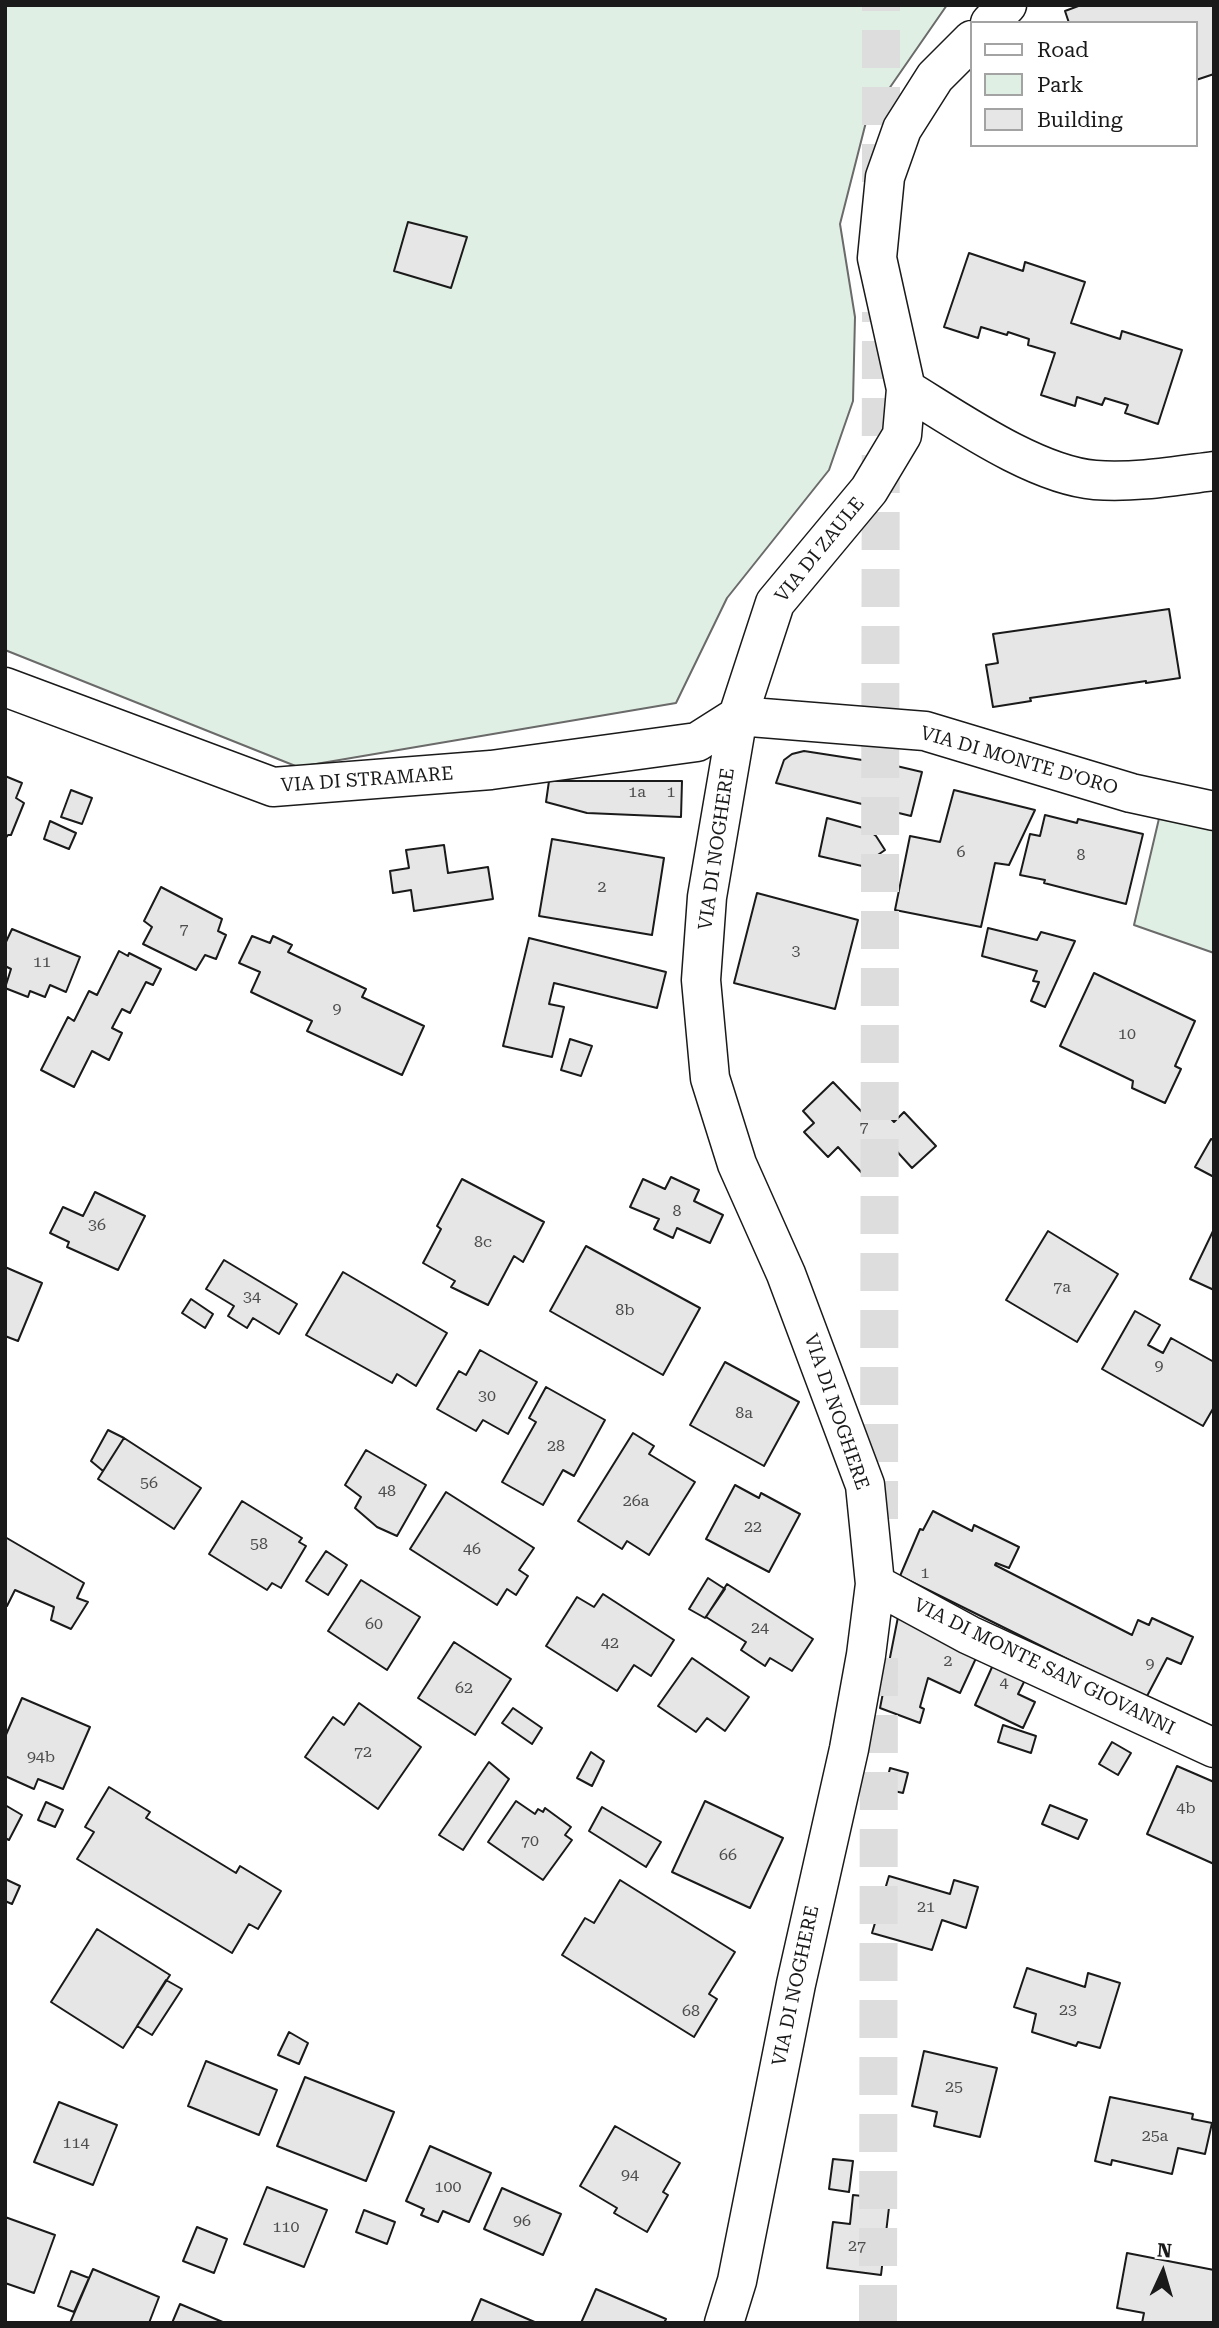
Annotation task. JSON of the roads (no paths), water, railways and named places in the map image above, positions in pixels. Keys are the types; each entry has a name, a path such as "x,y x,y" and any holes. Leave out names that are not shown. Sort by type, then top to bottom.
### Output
{"street":[{"path":"992,21 1007,5"},
{"name":"VIA DI ZAULE","path":"738,716 775,603 869,490 902,435 906,389 877,258 885,177 902,129 935,77 970,42"},
{"path":"906,389 986,438 1054,471 1094,480 1156,478 1214,471"},
{"name":"VIA DI STRAMARE","path":"5,687 273,787 491,770 697,742 738,716"},
{"name":"VIA DI MONTE D'ORO","path":"738,716 925,731 1131,793 1214,811"},
{"name":"VIA DI NOGHERE","path":"724,2323 737,2281 793,1997 849,1749 866,1655 875,1584 865,1485 786,1274 737,1164 710,1079 701,980 706,897 738,716"},
{"name":"VIA DI MONTE SAN GIOVANNI","path":"875,1584 969,1635 1214,1748"}],"tunnel":[{"path":"881,5 881,182"},
{"path":"879,1519 881,312"},
{"path":"878,2323 879,1639"}]}
